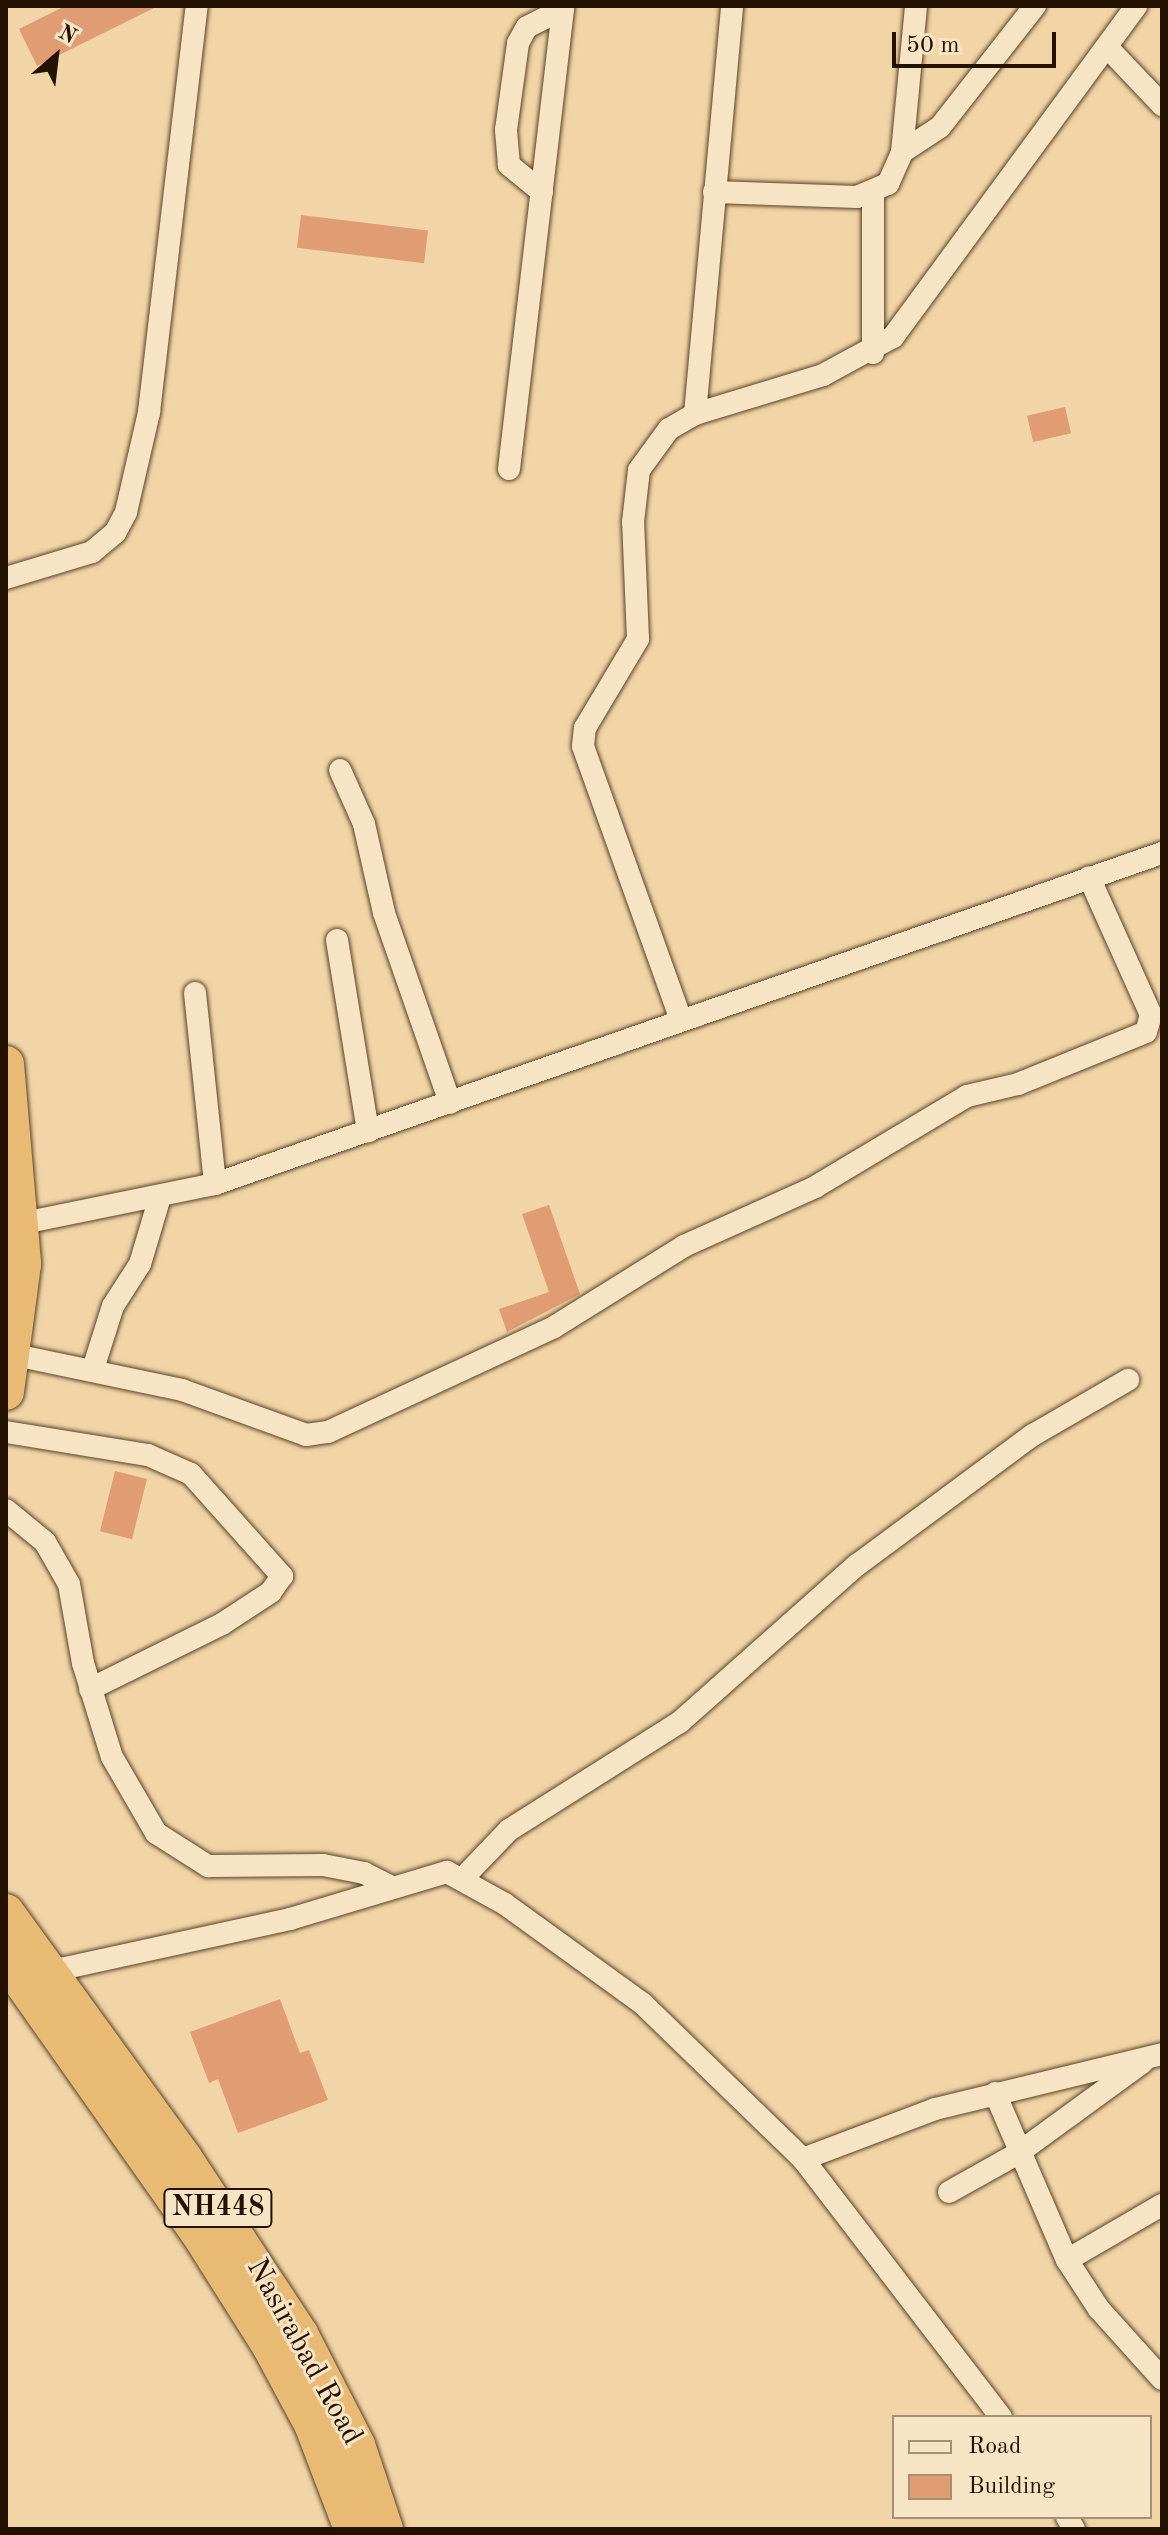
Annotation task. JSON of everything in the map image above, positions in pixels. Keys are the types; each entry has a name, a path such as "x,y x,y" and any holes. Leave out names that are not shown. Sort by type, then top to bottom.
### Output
{"highway":[{"path":"6,1064 23,1223 15,1355 6,1392"},
{"name":"Nasirabad Road","path":"6,1912 184,2158 300,2334 357,2445 385,2529"},
{"name":"Nasirabad Road","path":"6,1960 198,2232 270,2346 312,2424 352,2529"}],"street":[{"path":"6,578 92,552 115,533 126,512 149,412 197,6"},
{"path":"695,414 732,6"},
{"path":"714,192 873,195 888,184 902,152 916,6"},
{"path":"902,152 940,127 1035,6"},
{"path":"681,1020 583,746 585,728 638,639 633,522 639,470 669,429 695,414 823,375 873,353 908,320 1136,6"},
{"path":"542,192 509,165 506,130 518,43 527,27 563,8"},
{"path":"509,469 563,8"},
{"path":"1108,48 1162,105"},
{"path":"873,195 873,353"},
{"path":"340,770 355,797 384,913 450,1103"},
{"path":"23,1223 215,1184 1162,853"},
{"path":"15,1355 93,1369 319,1435 554,1327 684,1246 815,1187 967,1096 1018,1084 1146,1032 1151,1015 1089,877"},
{"path":"337,940 368,1132"},
{"path":"195,993 215,1184"},
{"path":"93,1369 113,1306 140,1264 160,1197"},
{"path":"463,1878 509,1830 680,1722 857,1565 1033,1435 1128,1380"},
{"path":"6,1432 148,1455 191,1474 282,1576 271,1592 222,1624 90,1689"},
{"path":"6,1510 45,1542 69,1584 90,1689 112,1757 142,1815 190,1859 230,1869 343,1867 391,1887"},
{"path":"47,1972 290,1919 436,1872 463,1878 643,2004 803,2159 999,2415"},
{"path":"803,2159 995,2093 1156,2056"},
{"path":"949,2192 1017,2154 1156,2056"},
{"path":"995,2093 1017,2154 1067,2260 1099,2309 1162,2379"},
{"path":"1067,2260 1162,2205"}],"building":[{"path":"65,6 158,6 37,66 19,29"},
{"path":"301,215 428,231 424,263 297,248"},
{"path":"1065,407 1071,433 1033,442 1027,416"},
{"path":"549,1205 580,1294 507,1332 499,1309 549,1292 522,1214"},
{"path":"115,1471 147,1479 132,1539 100,1531"},
{"path":"280,1999 300,2053 309,2050 328,2100 238,2133 218,2079 209,2083 190,2032"}]}
